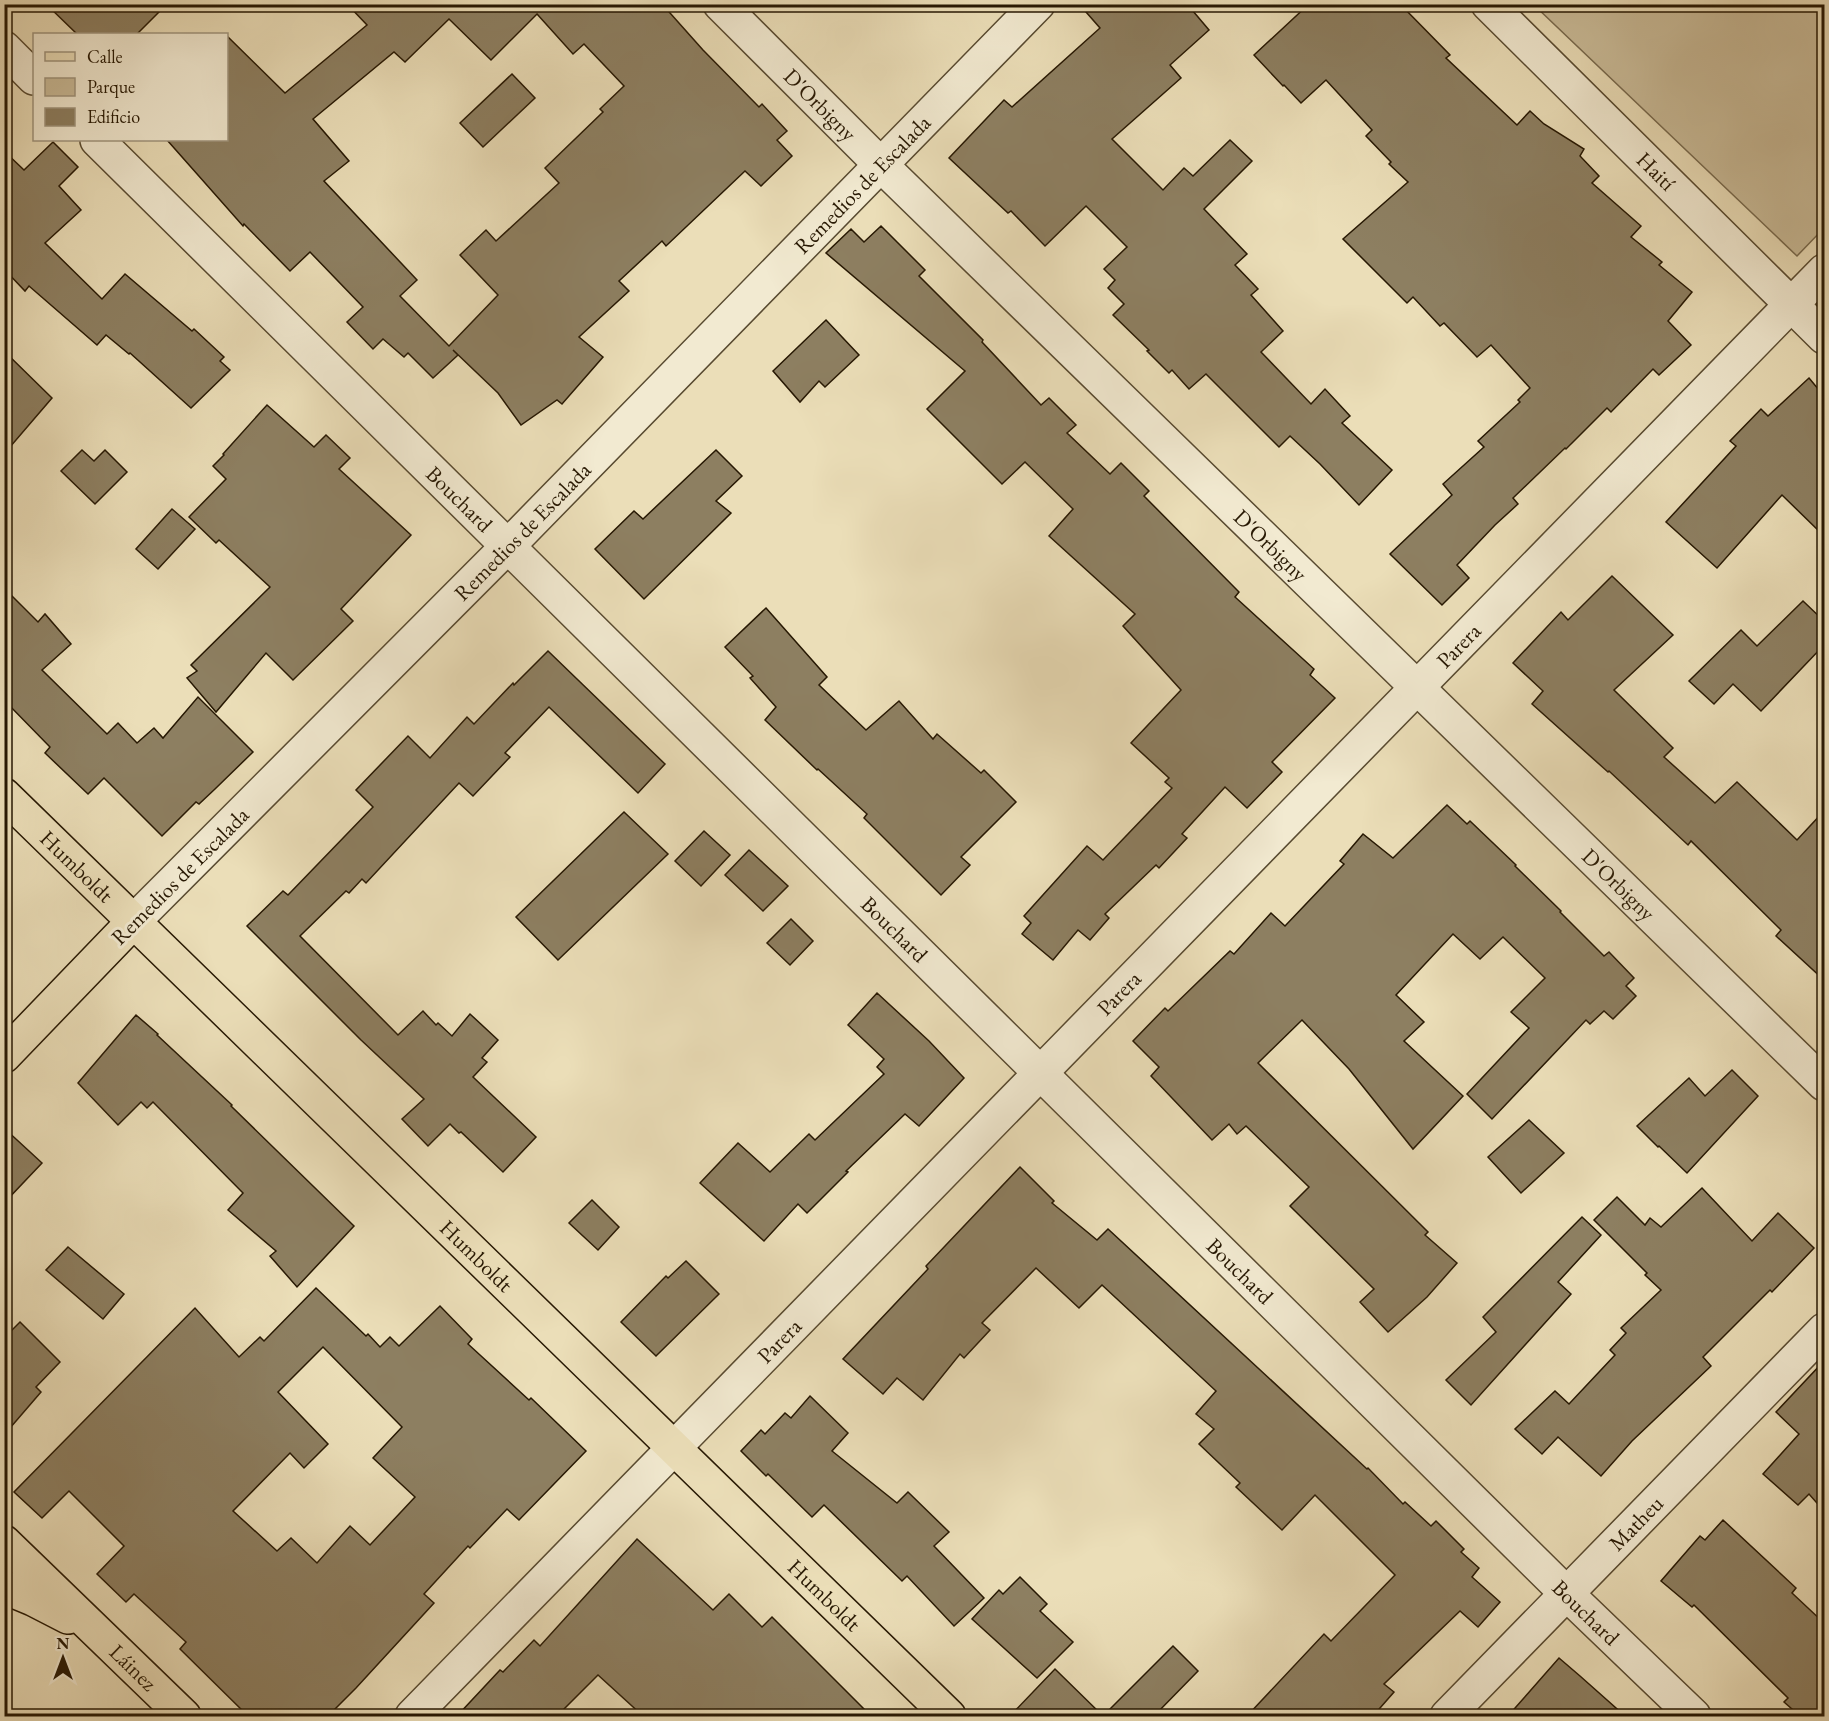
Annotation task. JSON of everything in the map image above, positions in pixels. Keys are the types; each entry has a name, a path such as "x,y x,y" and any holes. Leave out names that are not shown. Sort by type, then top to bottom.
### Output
{"main road":[{"name":"Humboldt","path":"4,795 949,1716"},
{"name":"Remedios de Escalada","path":"4,1056 134,921"},
{"name":"Láinez","path":"4,1542 184,1716"},
{"path":"4,1587 33,1599 99,1633"}],"street":[{"name":"D'Orbigny","path":"720,4 881,165 1824,1084"},
{"name":"Remedios de Escalada","path":"134,921 508,546 1038,4"},
{"name":"Haití","path":"1488,4 1824,337"},
{"path":"4,48 33,77"},
{"name":"Bouchard","path":"98,141 1041,1075 1567,1594 1694,1716"},
{"name":"Parera","path":"412,1716 1041,1075 1824,271"},
{"name":"Matheu","path":"1447,1716 1824,1330"}],"green space":[{"path":"1534,5 1824,5 1824,228 1797,256"}],"building":[{"path":"46,4 167,4 138,33 76,33"},
{"path":"347,4 662,4 759,107 762,104 787,131 777,140 792,156 761,186 745,171 666,246 662,241 619,281 629,291 579,337 603,357 562,404 557,400 521,425 498,393 453,350 458,355 433,378 408,353 404,357 383,339 373,349 347,322 363,307 310,252 290,271 244,224 243,226 168,141 228,141 228,37 285,93 367,25","holes":["537,14 573,54 584,44 624,86 600,109 603,112 545,168 559,183 496,241 486,230 460,255 498,295 449,346 400,296 417,280 324,181 349,161 313,119 394,52 405,62 449,19 491,60"]},
{"path":"1079,4 1187,4 1209,30 1170,65 1181,78 1112,139 1163,190 1184,168 1193,176 1230,140 1252,161 1204,209 1247,254 1235,265 1258,289 1251,295 1283,331 1261,352 1311,404 1325,389 1350,416 1342,423 1392,470 1359,505 1290,436 1279,447 1206,374 1189,389 1172,370 1169,373 1113,315 1124,304 1108,288 1115,280 1104,269 1127,247 1086,206 1045,246 1011,211 1008,213 949,158 1004,100 1012,107 1100,28"},
{"path":"1309,4 1400,4 1450,55 1446,58 1517,125 1530,111 1544,124 1584,149 1580,156 1599,176 1592,183 1641,226 1631,237 1662,262 1659,265 1692,292 1668,321 1691,345 1659,375 1653,369 1611,412 1607,408 1513,498 1518,504 1457,565 1469,578 1442,605 1390,554 1452,495 1443,484 1484,447 1478,441 1520,402 1518,400 1530,388 1491,345 1477,357 1444,323 1440,326 1413,297 1407,303 1343,239 1408,182 1389,164 1391,162 1366,136 1372,130 1326,80 1301,103 1254,55"},
{"path":"512,74 535,98 483,147 460,123"},
{"path":"53,142 78,167 59,186 81,210 45,243 102,299 125,274 192,331 194,329 224,357 220,361 230,370 191,408 130,353 106,335 97,345 29,286 25,291 4,269 4,151 24,170"},
{"path":"881,226 925,270 919,276 983,340 982,342 1041,405 1049,398 1076,425 1067,433 1110,474 1121,463 1149,491 1144,496 1239,592 1235,597 1314,669 1310,675 1335,698 1272,762 1282,772 1247,808 1225,787 1182,834 1187,838 1159,868 1156,865 1105,914 1109,918 1090,940 1078,930 1053,960 1022,934 1031,923 1024,916 1087,846 1103,860 1172,788 1165,782 1169,778 1131,743 1181,690 1123,626 1135,614 1049,536 1073,509 1025,462 1002,484 927,409 965,371 826,253 851,229 864,242"},
{"path":"826,320 859,355 825,387 819,381 800,402 773,371"},
{"path":"4,351 52,398 4,454"},
{"path":"1809,378 1824,396 1824,536 1782,495 1717,568 1666,522 1736,446 1730,441 1761,409 1768,416"},
{"path":"267,405 314,447 326,435 350,458 339,469 411,535 341,609 353,621 293,680 266,653 216,712 187,678 197,671 191,665 270,587 219,540 216,543 189,517 226,479 213,466"},
{"path":"82,450 94,461 105,450 127,472 95,504 61,471"},
{"path":"716,450 742,476 716,501 731,513 644,599 595,549 634,511 643,519"},
{"path":"172,509 195,529 158,569 136,549"},
{"path":"1612,576 1673,635 1614,690 1673,748 1664,757 1715,803 1737,782 1797,840 1824,811 1824,980 1776,936 1781,930 1691,841 1688,845 1609,771 1532,704 1543,691 1513,663 1561,612 1568,620"},
{"path":"4,588 38,622 45,614 71,644 42,670 107,734 118,723 137,743 154,728 163,738 198,697 253,752 199,804 196,802 162,836 104,778 88,794 45,753 50,747 4,700"},
{"path":"1803,601 1824,621 1824,645 1761,711 1733,684 1714,704 1689,681 1741,630 1757,646"},
{"path":"766,608 827,677 819,685 866,730 899,701 933,739 937,734 981,773 984,770 1016,802 961,857 970,865 941,895 864,818 867,814 765,720 776,707 750,678 753,676 725,647"},
{"path":"548,651 665,764 638,793 549,707 505,753 510,757 473,796 459,783 366,883 362,879 349,893 346,891 300,936 398,1035 423,1011 436,1025 438,1023 452,1036 470,1014 498,1040 482,1058 487,1062 473,1077 536,1137 503,1172 450,1124 428,1146 402,1119 424,1099 361,1040 247,926 283,891 288,895 373,807 356,790 408,736 430,758 467,717 474,724"},
{"path":"1447,805 1467,824 1470,821 1516,865 1604,956 1609,952 1634,978 1626,986 1636,996 1613,1019 1604,1011 1590,1024 1586,1020 1492,1119 1467,1094 1529,1028 1511,1012 1545,978 1503,937 1480,959 1453,934 1396,995 1424,1022 1404,1041 1463,1096 1413,1149 1349,1069 1302,1020 1258,1063 1428,1232 1425,1235 1457,1263 1427,1297 1388,1332 1360,1302 1374,1289 1290,1206 1309,1187 1246,1126 1237,1134 1229,1124 1212,1140 1151,1076 1159,1067 1133,1041 1165,1008 1168,1011 1230,951 1234,954 1271,913 1285,926 1344,864 1340,861 1363,834 1393,858"},
{"path":"624,812 668,854 558,960 516,917"},
{"path":"704,831 730,855 701,886 675,861"},
{"path":"749,850 788,886 763,911 725,875"},
{"path":"791,919 813,941 790,965 767,943"},
{"path":"877,993 929,1041 964,1078 919,1126 905,1114 846,1171 848,1172 807,1213 798,1204 764,1241 700,1183 738,1143 770,1172 809,1134 815,1140 884,1074 877,1067 884,1059 848,1025"},
{"path":"136,1015 232,1105 354,1226 297,1287 270,1256 276,1251 228,1210 243,1193 153,1102 147,1108 141,1102 118,1125 78,1083"},
{"path":"1732,1070 1758,1096 1687,1173 1637,1126 1689,1078 1705,1096"},
{"path":"1529,1120 1564,1153 1521,1193 1488,1157"},
{"path":"4,1128 42,1163 4,1203"},
{"path":"1020,1167 1054,1201 1052,1203 1097,1240 1108,1229 1368,1468 1403,1504 1405,1502 1431,1526 1436,1521 1464,1549 1461,1552 1479,1568 1472,1577 1500,1602 1478,1627 1460,1611 1384,1684 1394,1692 1373,1716 1247,1716 1324,1634 1331,1641 1395,1575 1315,1495 1282,1530 1236,1487 1240,1483 1199,1444 1214,1429 1196,1414 1216,1391 1102,1285 1079,1308 1036,1268 982,1323 990,1330 964,1358 960,1354 923,1400 897,1378 883,1394 843,1359 928,1269 926,1266"},
{"path":"1702,1188 1752,1241 1778,1213 1814,1248 1772,1292 1770,1290 1703,1357 1711,1366 1632,1441 1601,1476 1558,1437 1542,1454 1515,1429 1555,1391 1569,1404 1615,1355 1610,1350 1626,1333 1621,1328 1661,1290 1594,1220 1617,1197 1645,1225 1650,1218 1661,1227"},
{"path":"592,1200 619,1227 598,1250 569,1223"},
{"path":"1582,1217 1601,1235 1558,1282 1571,1294 1471,1405 1446,1380 1496,1332 1483,1317"},
{"path":"68,1247 124,1294 103,1319 46,1270"},
{"path":"686,1261 719,1294 656,1356 621,1322 666,1276 668,1278"},
{"path":"316,1288 380,1347 390,1337 399,1346 440,1306 472,1339 468,1344 529,1400 531,1398 586,1451 519,1520 507,1509 470,1548 468,1546 424,1594 434,1603 328,1716 248,1716 180,1649 186,1642 134,1594 126,1602 97,1574 124,1546 69,1491 42,1518 14,1492 195,1308 239,1357 260,1337 264,1341","holes":["323,1347 402,1427 373,1458 415,1497 370,1545 350,1526 317,1563 291,1538 277,1551 233,1511 290,1453 304,1468 328,1444 278,1392"]},
{"path":"20,1322 60,1362 36,1387 41,1392 4,1435 4,1338"},
{"path":"1824,1361 1824,1511 1809,1494 1798,1505 1763,1474 1799,1434 1776,1412"},
{"path":"810,1396 848,1433 832,1451 897,1503 908,1492 949,1532 934,1546 984,1598 954,1626 907,1576 902,1581 824,1505 812,1517 741,1451 761,1430 765,1434 785,1413 791,1418"},
{"path":"1723,1520 1796,1588 1792,1593 1824,1623 1824,1716 1800,1716 1784,1702 1788,1698 1694,1605 1692,1607 1661,1581 1700,1536 1705,1540"},
{"path":"637,1539 713,1610 729,1594 762,1627 772,1617 871,1716 643,1716 598,1675 557,1716 457,1716 500,1670 503,1672 534,1640 540,1646"},
{"path":"1020,1577 1047,1604 1040,1611 1073,1642 1037,1678 972,1619 999,1590 1003,1594"},
{"path":"1173,1646 1198,1671 1154,1716 1103,1716"},
{"path":"1559,1658 1580,1676 1625,1716 1508,1716"},
{"path":"1055,1669 1103,1716 1010,1716"}]}
